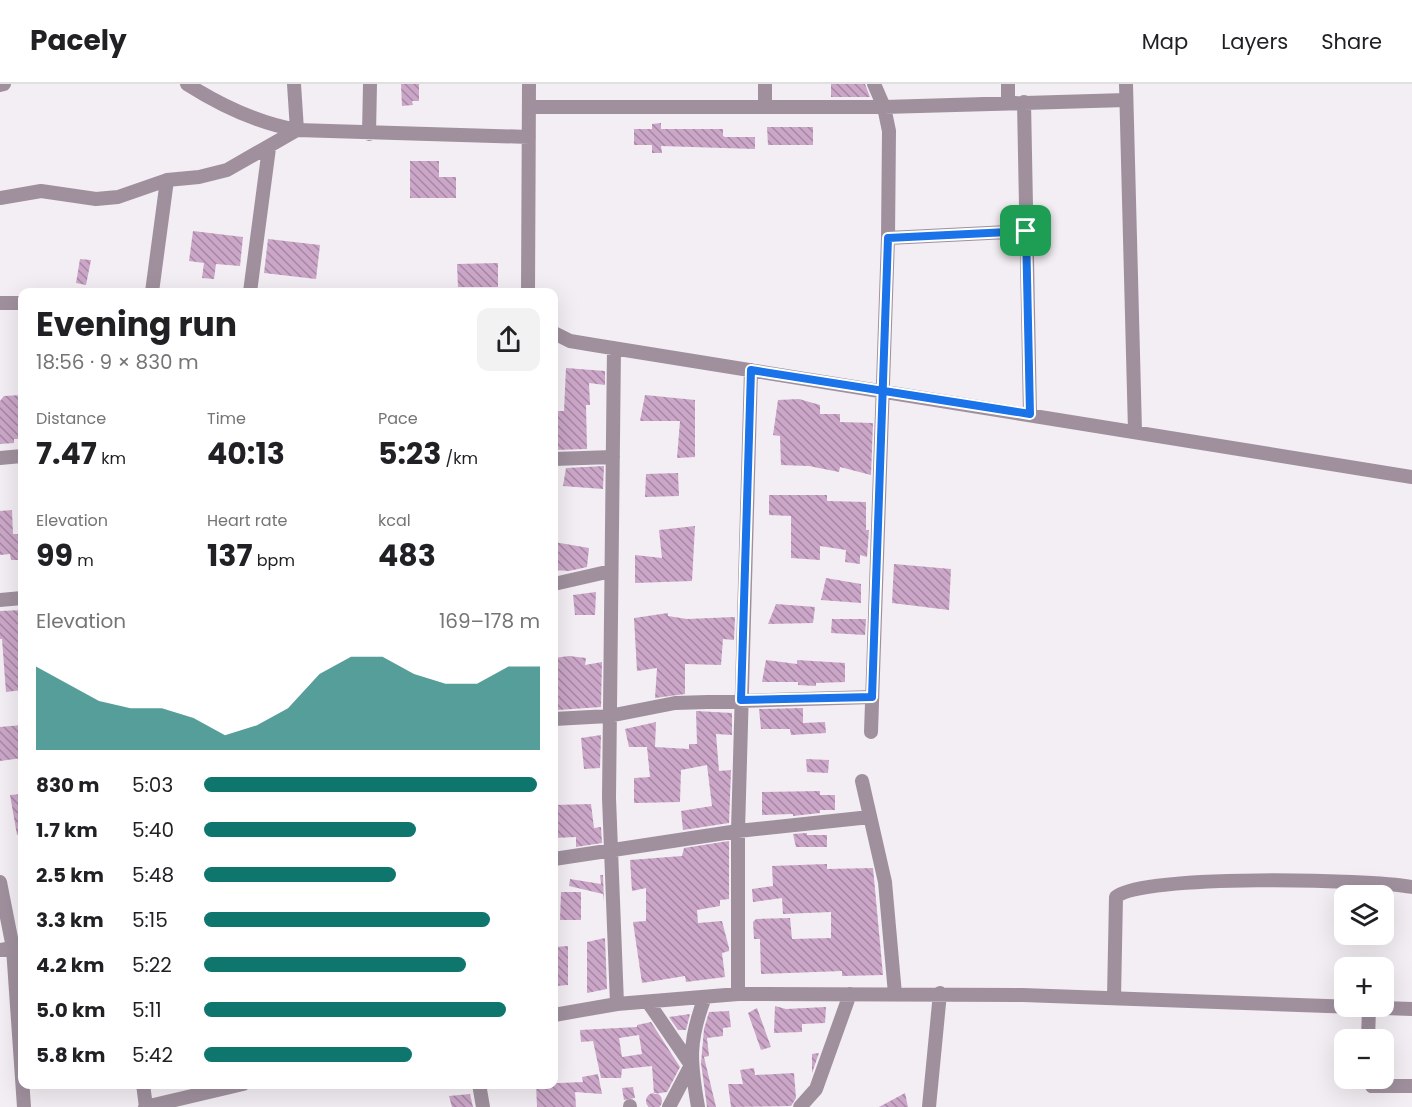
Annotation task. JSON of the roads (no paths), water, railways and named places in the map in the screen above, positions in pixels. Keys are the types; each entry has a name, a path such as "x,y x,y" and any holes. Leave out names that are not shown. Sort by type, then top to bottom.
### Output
{"street":[{"path":"187,84 213,100 279,127 297,130 369,134 529,137"},
{"path":"294,84 297,130"},
{"path":"369,134 370,84"},
{"path":"528,288 529,84"},
{"path":"765,84 765,105"},
{"path":"871,732 888,238 889,130 884,107 874,84"},
{"path":"1008,84 1008,102"},
{"path":"1126,84 1135,431"},
{"path":"529,107 765,105 884,107 1126,100"},
{"path":"1024,102 1030,414"},
{"path":"0,198 41,191 96,199 118,197 166,180 199,177 226,170 269,148 297,130"},
{"path":"251,288 269,148"},
{"path":"152,288 166,180"},
{"path":"888,238 1026,231"},
{"path":"0,303 18,303"},
{"path":"558,335 570,340"},
{"path":"558,340 570,340 883,390 1412,477"},
{"path":"615,348 609,716 610,849 617,1004"},
{"path":"738,994 738,831 751,370"},
{"path":"0,458 18,456"},
{"path":"558,459 613,457"},
{"path":"558,583 612,571"},
{"path":"0,600 18,598"},
{"path":"558,719 609,716 675,703 872,697"},
{"path":"862,782 885,882 895,994"},
{"path":"558,858 738,831 870,817"},
{"path":"1114,998 1116,897 1119,894 1169,885 1302,880 1412,886"},
{"path":"0,882 12,948 18,1028"},
{"path":"929,1107 940,993"},
{"path":"558,1014 617,1004 738,994 940,993 1334,1007"},
{"path":"800,1107 816,1089 850,994"},
{"path":"698,1107 691,1065 692,1038 705,997"},
{"path":"648,1002 691,1065"},
{"path":"1394,1009 1412,1010"},
{"path":"669,1107 691,1065"},
{"path":"1394,1086 1412,1086"},
{"path":"23,1089 24,1107"},
{"path":"144,1089 146,1107 210,1089"},
{"path":"480,1089 483,1107"}]}
